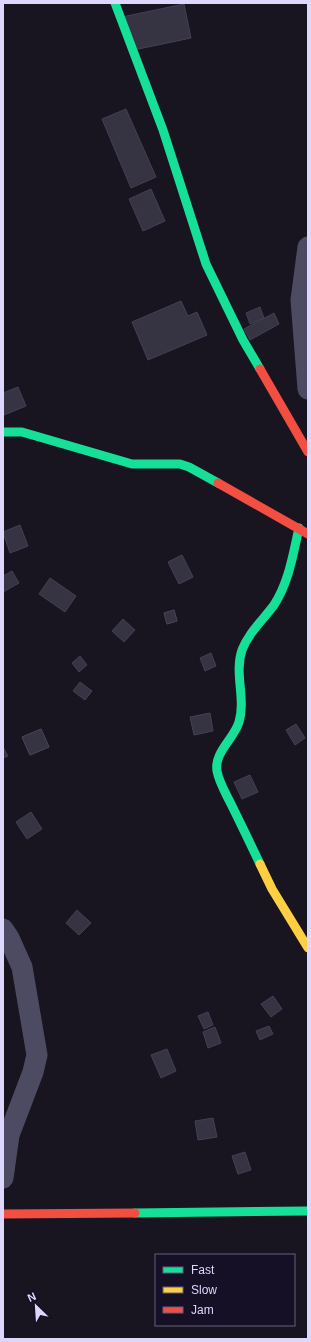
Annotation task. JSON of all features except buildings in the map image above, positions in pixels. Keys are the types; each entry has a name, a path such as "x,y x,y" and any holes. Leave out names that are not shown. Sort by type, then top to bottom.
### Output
{"street":[{"path":"115,3 163,130 206,264 243,340 308,452"},
{"path":"308,247 301,300 308,389"},
{"path":"3,432 22,432 132,464 180,464 189,467 308,534"},
{"path":"299,528 287,579 278,599 248,637 243,650 240,661 239,722 216,760 215,766 220,781 272,888 308,948"},
{"path":"3,929 9,938 22,967 37,1054 33,1072 11,1126 3,1178"},
{"path":"3,1214 308,1211"}],"traffic: fast":[{"path":"115,3 163,130 206,264 243,340 260,369"},
{"path":"3,432 22,432 132,464 180,464 189,467 218,483"},
{"path":"260,864 221,783 217,771 217,764 221,752 239,722 241,713 239,668 242,650 252,632 274,605 279,596 290,568 299,528"},
{"path":"135,1213 308,1211"}],"traffic: slow":[{"path":"260,864 272,889 308,948"}],"traffic: jam":[{"path":"260,369 308,452"},
{"path":"218,483 308,534"},
{"path":"3,1214 135,1213"}]}
